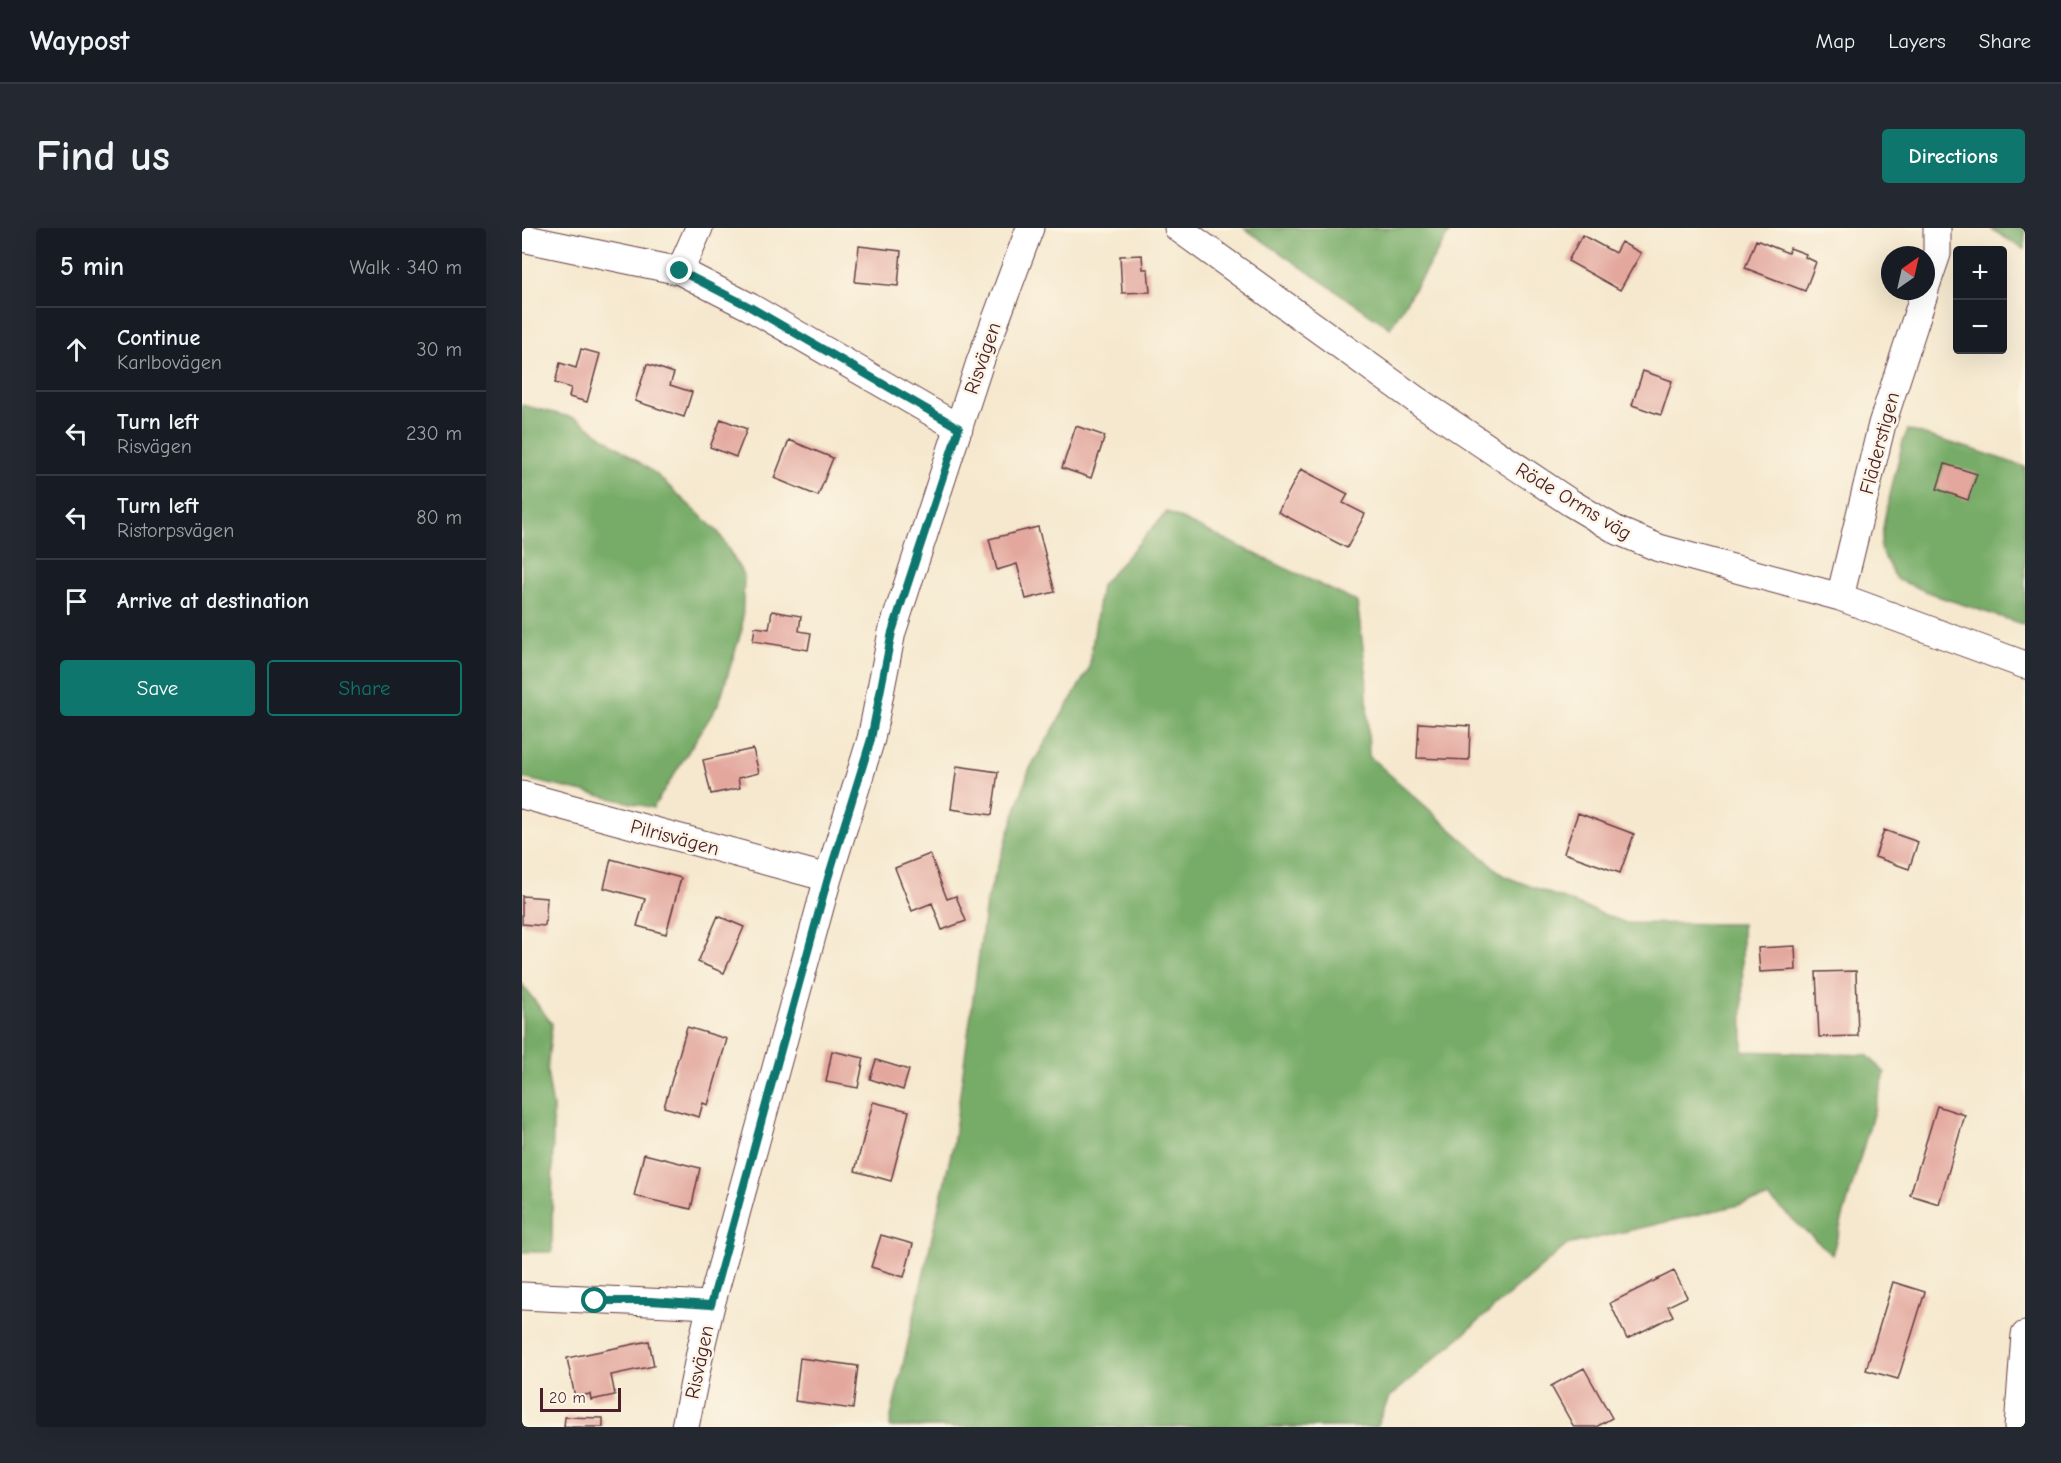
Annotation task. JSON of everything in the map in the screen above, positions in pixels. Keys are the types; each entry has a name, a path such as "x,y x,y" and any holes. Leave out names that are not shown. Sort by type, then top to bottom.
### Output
{"street":[{"path":"680,271 699,228"},
{"name":"Risvägen","path":"685,1427 711,1305 828,878 871,739 892,632 980,362 1030,228"},
{"name":"Röde Orms väg","path":"1178,228 1415,399 1571,503 1618,531 1659,548 1840,597 2025,665"},
{"path":"1935,260 1937,228"},
{"path":"522,238 680,271 750,307 959,428"},
{"name":"Fläderstigen","path":"1840,597 1882,424 1921,300"},
{"name":"Pilrisvägen","path":"522,795 828,878"},
{"path":"522,1296 711,1305"},
{"path":"2018,1427 2025,1335"}],"green space":[{"path":"1244,228 1452,228 1390,328"},
{"path":"2025,228 2025,250 1991,229"},
{"path":"522,405 578,419 656,474 719,533 744,576 742,629 719,703 653,808 522,778"},
{"path":"1908,430 2025,467 2025,625 1940,597 1896,579 1880,548 1885,516 1903,441"},
{"path":"1167,512 1357,602 1366,670 1369,756 1504,876 1626,923 1742,924 1743,1051 1867,1055 1885,1073 1832,1255 1769,1198 1567,1245 1389,1398 1376,1427 890,1427 953,1145 986,903 1029,770 1089,669 1101,585"},
{"path":"522,984 552,1024 547,1071 553,1108 552,1252 522,1252"}],"building":[{"path":"1582,235 1615,253 1621,242 1641,253 1620,290 1568,261"},
{"path":"1756,240 1788,253 1790,248 1806,254 1805,257 1816,262 1805,291 1745,268"},
{"path":"859,246 901,251 898,286 855,282"},
{"path":"1142,255 1143,269 1148,269 1150,292 1122,293 1120,256"},
{"path":"581,349 600,354 587,402 569,397 571,388 555,383 560,363 576,368"},
{"path":"647,364 674,373 670,385 692,392 684,417 635,401"},
{"path":"1643,371 1672,381 1661,415 1632,405"},
{"path":"721,419 747,429 736,457 710,447"},
{"path":"1076,426 1105,436 1091,478 1062,468"},
{"path":"789,440 833,458 818,496 774,478"},
{"path":"1945,464 1977,474 1968,500 1937,489"},
{"path":"1301,469 1348,494 1343,503 1365,514 1347,548 1278,512"},
{"path":"1038,527 1055,592 1026,599 1017,564 997,570 989,539"},
{"path":"772,611 801,616 799,631 811,633 808,650 753,641 755,627 769,629"},
{"path":"1419,723 1470,726 1469,760 1417,758"},
{"path":"753,749 759,773 738,778 740,788 711,794 703,760"},
{"path":"957,766 998,772 992,815 951,809"},
{"path":"1578,813 1634,834 1620,873 1564,853"},
{"path":"1884,830 1918,842 1909,869 1875,857"},
{"path":"930,854 947,899 956,896 966,921 942,930 932,903 912,911 895,868"},
{"path":"611,859 681,878 666,934 637,926 645,899 604,888"},
{"path":"522,896 547,898 545,926 522,924"},
{"path":"718,916 744,927 724,973 698,962"},
{"path":"1795,946 1796,970 1760,972 1758,948"},
{"path":"1856,971 1858,1036 1819,1037 1816,972"},
{"path":"687,1027 727,1039 708,1105 703,1103 699,1117 664,1107"},
{"path":"832,1051 864,1058 858,1088 826,1082"},
{"path":"876,1060 909,1070 903,1090 870,1079"},
{"path":"873,1102 909,1111 891,1181 855,1171"},
{"path":"1937,1106 1965,1115 1939,1204 1910,1195"},
{"path":"644,1154 700,1168 691,1209 634,1196"},
{"path":"881,1235 913,1244 904,1277 871,1267"},
{"path":"1674,1271 1687,1297 1668,1306 1673,1316 1627,1339 1610,1303"},
{"path":"1893,1282 1925,1292 1898,1379 1866,1370"},
{"path":"649,1341 654,1366 611,1375 615,1395 591,1400 590,1394 575,1397 567,1358"},
{"path":"800,1358 858,1366 853,1409 795,1401"},
{"path":"1584,1368 1612,1418 1596,1427 1574,1427 1551,1386"},
{"path":"565,1417 603,1418 603,1427 564,1427"}],"route":[{"path":"595,1301 650,1301 711,1305 828,878 871,739 892,632 959,428 750,307 680,271"}]}
